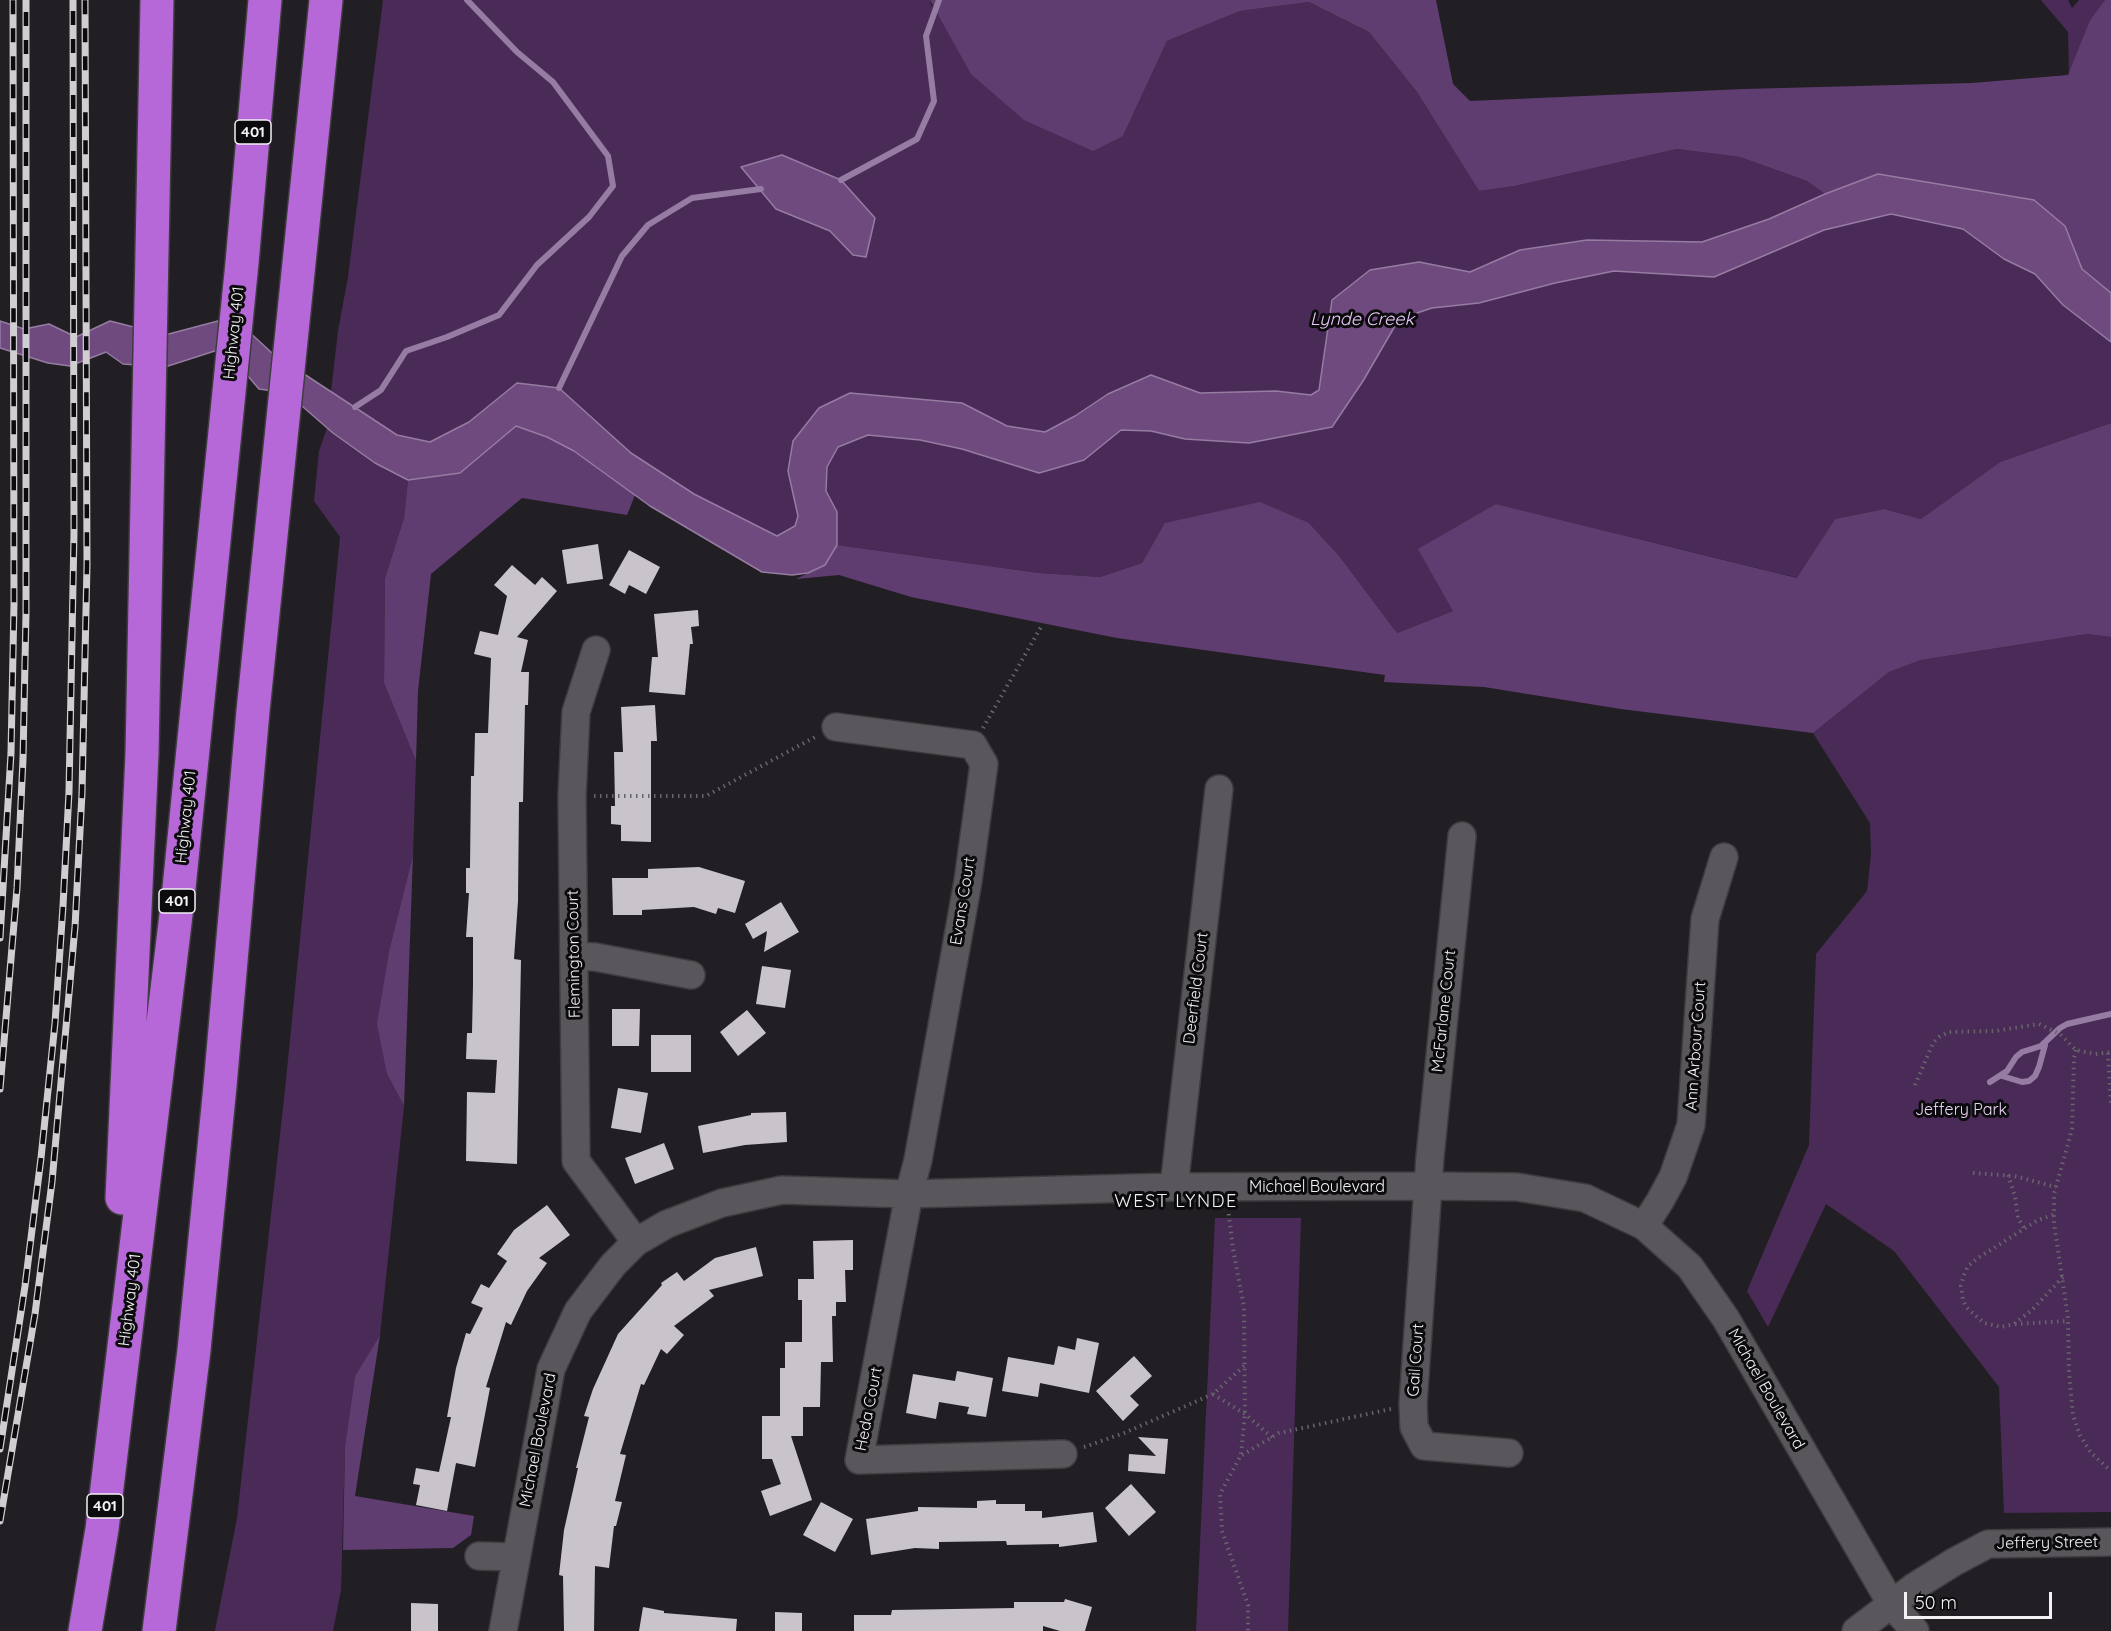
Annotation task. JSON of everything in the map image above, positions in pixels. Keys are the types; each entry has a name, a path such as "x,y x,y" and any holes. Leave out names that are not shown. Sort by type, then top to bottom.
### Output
{"highway":[{"path":"120,1380 121,1232 142,753 157,0"},
{"name":"Highway 401","path":"85,1631 102,1529 178,898 266,0"},
{"path":"159,1631 195,1339 278,463 326,0"},
{"path":"322,54 335,0"}],"street":[{"name":"Flemington Court","path":"596,650 576,712 572,796 576,1161 636,1242"},
{"path":"836,726 973,745"},
{"name":"Evans Court","path":"909,1194 918,1160 968,881 984,764 973,745"},
{"name":"Deerfield Court","path":"1174,1187 1219,789"},
{"name":"McFarlane Court","path":"1428,1186 1462,836"},
{"name":"Ann Arbour Court","path":"1644,1226 1673,1177 1691,1125 1705,919 1724,857"},
{"path":"574,956 595,957 691,975"},
{"name":"Michael Boulevard","path":"503,1631 551,1369 578,1311 613,1266 636,1242 667,1224 722,1203 782,1190 909,1194 1174,1187 1428,1186 1517,1187 1585,1198 1644,1226 1690,1267 1726,1319 1892,1605 1915,1631"},
{"name":"Gail Court","path":"1428,1186 1413,1404 1414,1427 1424,1446 1509,1453"},
{"name":"Heda Court","path":"909,1194 859,1460 1063,1454"},
{"name":"Jeffery Street","path":"1856,1631 1914,1587 1988,1544 2111,1542"},
{"path":"479,1556 516,1557"}],"path":[{"path":"973,745 1041,627"},
{"path":"572,796 706,795 836,726"},
{"path":"1915,1085 1939,1037 1950,1032 1995,1031 2039,1024 2060,1034 2076,1050 2095,1054 2109,1053 2111,1105"},
{"path":"2076,1050 2072,1129 2056,1187 2054,1215 2068,1321 2073,1415 2080,1436 2091,1453 2111,1471"},
{"path":"1973,1173 2008,1175 2056,1187"},
{"path":"2008,1175 2015,1196 2018,1218 2024,1228"},
{"path":"1226,1188 1233,1249 1244,1307 1245,1414 1241,1455 1220,1494 1222,1531 1248,1605 1248,1631"},
{"path":"2054,1215 2046,1216 2024,1228 1978,1258 1968,1266 1961,1286 1966,1307 1979,1319 1993,1326 2068,1321"},
{"path":"2014,1324 2032,1310 2063,1277"},
{"path":"1063,1454 1124,1433 1214,1394 1245,1365"},
{"path":"1214,1394 1245,1414 1272,1438"},
{"path":"1241,1455 1279,1433 1413,1404"}],"green space":[{"path":"383,0 930,0 931,5 1123,136 1167,41 1240,11 1309,2 1369,32 1417,92 1479,191 1515,186 1677,149 1740,157 1807,181 1825,194 1769,219 1702,242 1587,240 1520,250 1470,272 1419,262 1319,390 1311,395 1276,391 1200,393 1151,375 1108,394 1045,432 1007,426 962,403 850,393 788,471 798,516 795,526 777,536 694,494 631,453 559,388 517,383 469,422 430,442 397,435 331,392"},
{"path":"2041,0 2068,0 2072,8 2079,0 2105,0 2090,20 2069,75 2068,32"},
{"path":"1891,214 1963,229 2004,259 2034,274 2063,305 2111,342 2111,423 2000,462 1921,519 1884,509 1835,519 1798,578 1496,504 1453,611 1397,633 1340,557 1309,523 1166,523 1142,563 1100,577 1039,573 837,545 837,512 826,491 827,467 838,447 868,435 920,440 962,449 1039,473 1084,460 1121,430 1151,431 1185,439 1363,381 1399,319 1432,308 1479,303 1555,283 1614,271 1714,277 1824,230"},
{"path":"327,428 375,463 408,480 404,518 385,578 384,683 416,761 413,855 390,947 387,1074 404,1106 380,1335 355,1376 345,1446 341,1590 333,1631 215,1631 237,1518 285,1090 340,537 314,501 319,451"},
{"name":"Jeffery Park","path":"2087,634 2111,637 2111,1512 2004,1513 1999,1387 1894,1251 1826,1204 1768,1327 1747,1291 1809,1145 1816,954 1867,891 1871,854 1870,823 1813,733 1889,672 1921,660"},
{"path":"1215,1218 1301,1218 1288,1631 1196,1631"}],"shaded area":[{"path":"930,0 1436,0 1453,84 1470,101 1744,89 1972,83 2068,75 2090,20 2105,0 2111,0 2111,293 2082,269 2065,226 2034,200 1878,174 1825,194 1807,181 1740,157 1677,149 1515,186 1479,191 1417,92 1369,32 1309,2 1240,11 1167,41 1123,136 1093,151 1024,120 971,74"},
{"path":"2111,423 2111,637 2087,634 1921,660 1889,672 1813,733 1621,709 1484,687 1384,682 1385,675 1117,638 911,597 839,575 796,579 825,565 837,545 1039,573 1100,577 1142,563 1165,523 1260,502 1309,523 1340,557 1397,633 1453,611 1418,549 1496,504 1797,578 1835,519 1884,509 1921,519 2000,462"},
{"path":"516,426 547,437 574,451 635,495 627,515 522,498 431,574 418,691 416,761 384,683 385,578 404,518 408,480 460,472"},
{"path":"413,855 404,1106 387,1074 377,1024 390,947"},
{"path":"380,1335 355,1496 474,1516 471,1535 453,1548 343,1550 345,1446 355,1376"}],"water":[{"path":"782,155 841,180 875,218 866,257 853,255 830,231 776,209 741,167"},
{"name":"Lynde Creek","path":"1878,174 2034,200 2065,226 2082,269 2111,293 2111,342 2063,305 2035,274 2004,259 1963,229 1891,214 1824,230 1714,277 1614,271 1555,283 1479,303 1432,308 1399,319 1363,381 1332,427 1249,443 1185,439 1151,431 1121,430 1084,460 1039,473 962,449 920,440 868,435 838,447 827,467 826,491 837,512 837,545 825,565 808,573 792,575 762,572 650,506 574,451 547,437 516,426 460,473 408,480 375,463 333,433 287,393 259,389 224,348 165,367 123,364 106,352 70,366 48,363 0,348 0,321 24,329 49,324 76,337 110,321 165,335 233,317 272,353 397,435 430,442 469,422 517,383 559,388 631,453 694,494 777,536 795,526 798,516 788,471 793,441 819,408 850,393 962,403 1007,426 1045,432 1108,394 1151,375 1200,393 1276,391 1311,395 1319,390 1332,300 1370,270 1419,262 1470,272 1520,250 1587,240 1702,242 1769,219"}],"building":[{"path":"598,544 603,579 567,584 562,550"},
{"path":"629,550 660,567 646,594 629,585 625,594 609,585"},
{"path":"512,565 535,585 542,577 557,591 517,637 528,640 521,672 529,672 528,705 525,705 523,802 519,802 518,901 514,959 521,960 517,1164 466,1161 467,1092 495,1093 497,1060 466,1059 467,1033 472,1033 473,985 473,937 466,937 469,893 466,893 466,868 470,868 471,776 474,776 475,733 488,733 491,658 474,654 480,631 498,635 507,596 494,585"},
{"path":"698,610 699,626 691,627 693,644 690,644 685,695 649,692 652,657 658,657 654,614"},
{"path":"655,705 657,741 651,741 651,842 621,841 621,825 611,824 611,806 615,806 614,752 623,752 621,707"},
{"path":"699,867 745,881 735,913 718,908 716,914 694,907 642,910 642,915 613,915 612,878 648,878 648,869"},
{"path":"781,902 799,932 764,952 767,931 753,939 745,924"},
{"path":"762,966 791,970 785,1008 756,1004"},
{"path":"612,1009 640,1009 639,1046 612,1046"},
{"path":"747,1010 766,1033 738,1056 720,1032"},
{"path":"651,1035 691,1035 691,1072 651,1072"},
{"path":"618,1088 648,1093 641,1133 611,1128"},
{"path":"786,1112 787,1142 745,1145 703,1153 698,1126 751,1115 751,1113"},
{"path":"664,1143 674,1169 635,1184 625,1158"},
{"path":"547,1205 570,1235 539,1258 547,1263 527,1291 511,1325 506,1322 486,1387 490,1388 475,1467 456,1463 447,1511 416,1505 420,1485 413,1484 416,1468 439,1472 451,1417 447,1417 456,1368 466,1333 470,1334 483,1308 471,1303 481,1284 489,1288 507,1261 497,1254 514,1230"},
{"path":"853,1240 853,1270 845,1270 846,1302 836,1302 836,1316 832,1316 833,1362 821,1362 820,1407 803,1407 803,1436 791,1436 812,1500 770,1516 761,1491 781,1484 772,1459 762,1459 762,1416 780,1416 780,1368 785,1368 785,1342 802,1342 802,1300 798,1300 798,1279 814,1279 813,1241"},
{"path":"756,1247 763,1276 709,1290 714,1296 674,1326 684,1335 667,1354 661,1349 644,1385 641,1384 620,1454 626,1455 615,1501 622,1502 616,1526 614,1526 609,1568 595,1566 594,1631 564,1631 563,1576 559,1575 564,1530 589,1417 584,1416 593,1389 618,1334 662,1285 661,1283 677,1272 684,1281 715,1258"},
{"path":"1077,1338 1099,1343 1089,1393 1040,1383 1038,1397 1002,1391 1008,1357 1054,1365 1058,1346 1075,1350"},
{"path":"1134,1356 1152,1376 1130,1396 1139,1405 1123,1421 1096,1391"},
{"path":"957,1371 993,1378 986,1417 967,1414 969,1407 939,1402 936,1419 906,1413 913,1374 955,1381"},
{"path":"1138,1437 1168,1439 1165,1474 1128,1471 1129,1454 1156,1456"},
{"path":"1131,1484 1156,1512 1129,1536 1105,1508"},
{"path":"996,1500 996,1504 1025,1504 1025,1511 1042,1511 1042,1518 1093,1512 1097,1542 1059,1547 1059,1544 1007,1545 1006,1541 939,1542 939,1549 915,1548 871,1555 866,1519 918,1511 918,1507 977,1508 977,1501"},
{"path":"821,1502 853,1519 835,1552 803,1535"},
{"path":"1065,1599 1092,1607 1085,1631 1060,1631 1043,1626 1043,1631 854,1631 854,1615 891,1615 892,1610 1014,1608 1014,1602 1064,1602"},
{"path":"411,1603 438,1604 438,1631 411,1631"},
{"path":"643,1607 664,1611 664,1613 737,1619 736,1631 639,1631"},
{"path":"775,1612 802,1613 802,1631 775,1631"}],"waterway":[{"path":"355,407 381,390 406,351 499,315 537,265 589,217 613,186 608,156 553,82 517,52 467,0"},
{"path":"841,180 917,139 934,101 926,36 939,0"},
{"path":"559,388 622,256 648,225 692,198 761,189"},
{"path":"1990,1082 2007,1071 2022,1052 2041,1046 2067,1024 2111,1014"},
{"path":"2002,1076 2022,1082 2029,1081 2035,1076 2045,1045"}],"railway":[{"path":"0,938 11,753 14,603 13,0"},
{"path":"0,1089 17,888 23,759 26,613 26,0"},
{"path":"0,1449 25,1286 41,1158 55,1023 69,792 74,533 73,0"},
{"path":"0,1521 35,1314 52,1182 75,927 82,793 87,565 85,0"}],"district":[{"name":"WEST LYNDE","path":"1176,1202"}]}
